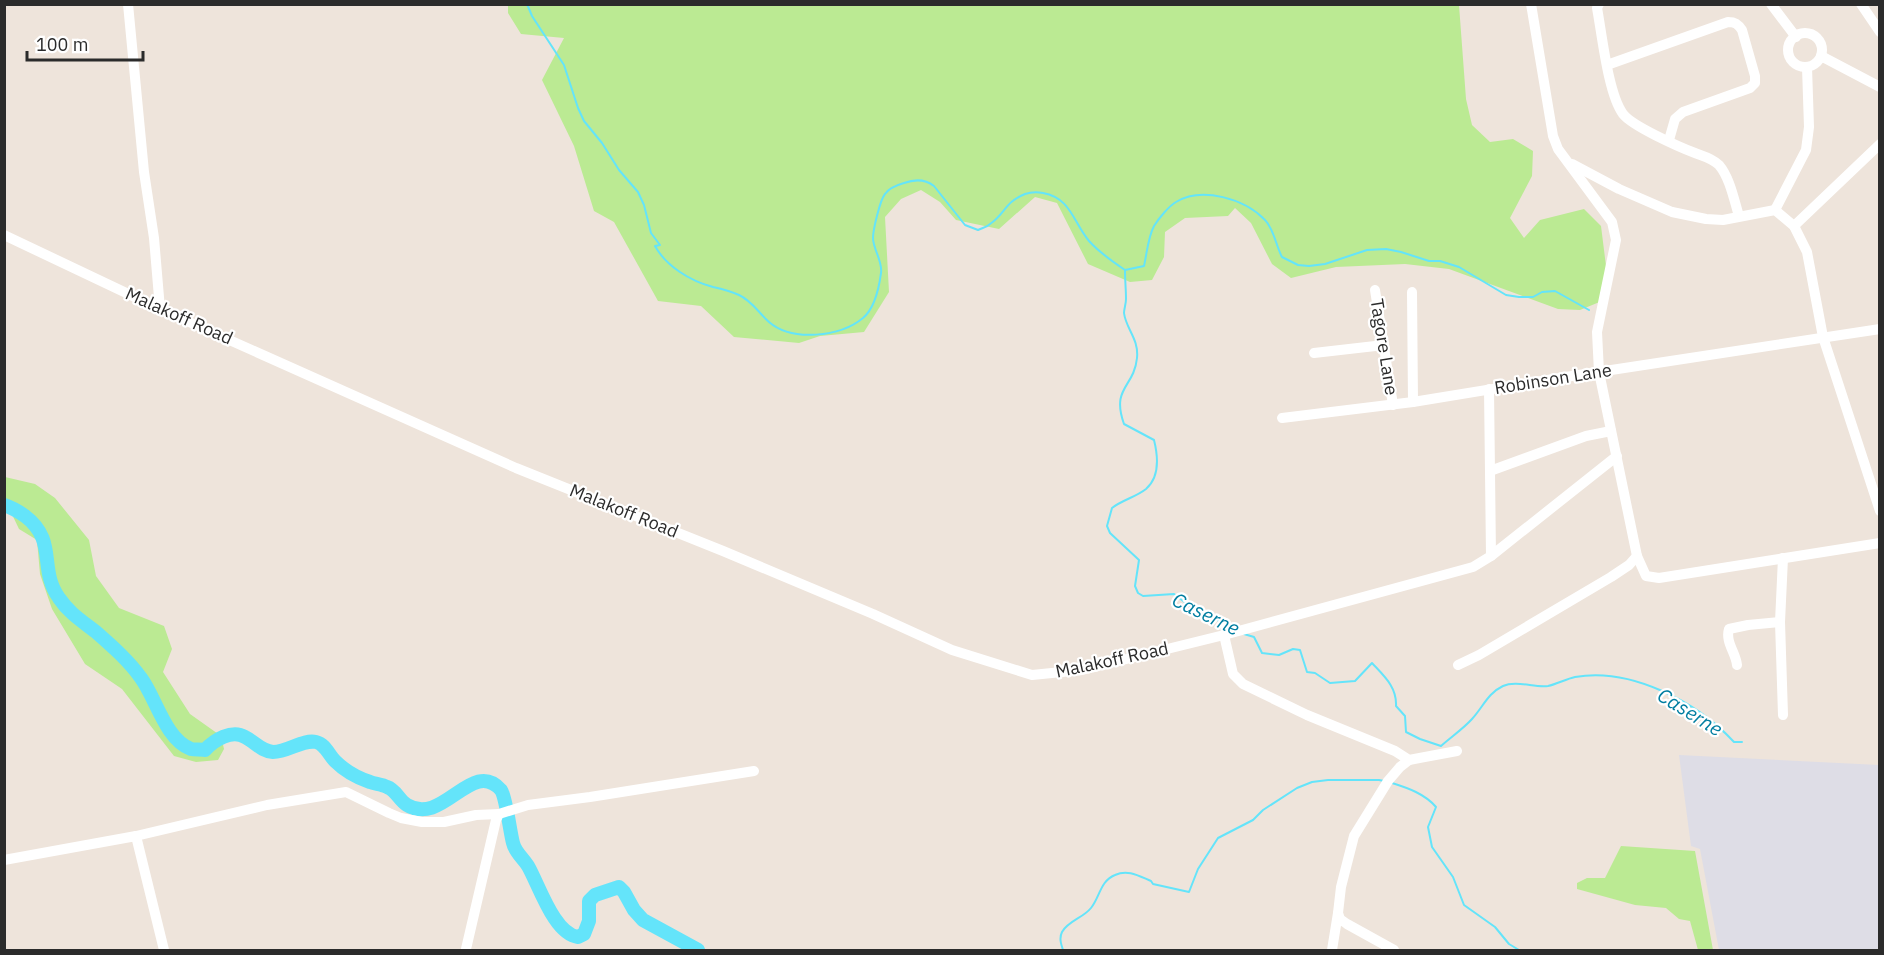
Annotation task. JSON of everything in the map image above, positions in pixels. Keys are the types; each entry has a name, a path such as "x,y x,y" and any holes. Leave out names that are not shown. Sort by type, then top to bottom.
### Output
{"street":[{"path":"128,4 144,172 154,237 159,309"},
{"path":"1531,4 1553,136 1558,149 1612,222 1616,240 1597,332 1599,372 1637,556 1646,576 1659,578 1880,543"},
{"path":"1599,4 1597,8 1607,65 1618,107 1634,124 1711,158 1719,165 1725,175 1739,216"},
{"path":"1771,4 1796,37"},
{"path":"1861,4 1880,32"},
{"path":"1607,65 1728,22 1740,26 1755,83 1750,88 1683,112 1675,119 1669,140"},
{"path":"1806,34 1815,37 1821,46 1821,56 1816,63 1807,67 1798,65 1791,58 1788,49 1796,37 1806,34"},
{"path":"1821,56 1880,87"},
{"path":"1775,210 1806,150 1809,127 1807,67"},
{"path":"1794,226 1880,144"},
{"path":"1567,161 1602,181 1672,212 1723,220 1775,210 1794,226 1807,252 1823,337 1880,511"},
{"name":"Malakoff Road","path":"4,235 159,309 516,468 745,560 952,650 1032,675 1082,670 1228,634 1473,567 1491,556 1617,456"},
{"name":"Tagore Lane","path":"1375,290 1393,405"},
{"path":"1412,292 1413,402"},
{"name":"Robinson Lane","path":"1282,418 1413,402 1880,328"},
{"path":"1314,353 1384,345"},
{"path":"1489,389 1491,556"},
{"path":"1490,471 1586,436 1611,431"},
{"path":"1458,665 1479,655 1611,577 1629,565 1637,556"},
{"path":"1782,558 1780,622 1783,715"},
{"path":"1737,666 1734,652 1728,641 1729,629 1780,622"},
{"path":"1228,634 1233,674 1243,684 1307,715 1395,751 1409,760"},
{"path":"1332,951 1341,887 1354,836 1388,781 1409,760 1456,751"},
{"path":"4,860 136,836 267,805 346,792 401,818 422,822 444,822 476,815 499,814 528,804 590,797 754,771"},
{"path":"466,949 499,814"},
{"path":"136,836 164,951"},
{"path":"1338,913 1340,919 1347,924 1394,951"}],"shaded area":[{"path":"1679,755 1879,765 1879,950 1719,950 1700,849 1691,846"}],"green space":[{"path":"508,4 1459,5 1466,99 1472,125 1490,142 1513,139 1533,151 1532,176 1510,218 1524,238 1540,220 1584,209 1601,226 1607,274 1602,301 1580,310 1558,309 1449,269 1405,264 1336,267 1291,278 1272,264 1251,223 1235,208 1228,216 1185,218 1165,232 1164,257 1152,280 1130,282 1088,264 1057,203 1035,197 999,229 956,220 940,202 921,190 901,199 885,217 889,292 864,332 820,336 799,343 734,337 701,306 658,301 614,222 594,211 574,146 542,80 564,38 521,34 508,13"},
{"path":"5,477 35,484 55,498 89,540 96,576 119,608 164,626 172,649 163,672 190,714 221,736 224,749 218,760 196,762 174,756 122,689 85,664 52,609 40,574 37,540 19,529 5,504"},
{"path":"1621,846 1695,851 1713,950 1698,950 1690,921 1679,919 1666,908 1635,905 1577,889 1577,883 1587,878 1605,878"}],"waterway":[{"path":"527,4 532,16 564,65 584,121 602,143 619,170 638,192 651,233 660,245 655,246 665,260 687,277 744,297 769,322 790,332 803,335 829,333 853,324 867,314 876,297 881,273 881,264 873,238 881,202 891,188 916,180 934,186 965,225 978,230 989,225 1018,197 1038,192 1052,196 1066,205 1093,245 1125,270 1144,266 1152,230 1170,206 1186,197 1210,195 1235,201 1265,220 1271,228 1282,257 1298,265 1325,264 1367,250 1386,249 1459,267 1506,295 1533,297 1542,292 1555,291 1589,310"},
{"name":"Caserne","path":"1125,271 1124,313 1136,345 1137,358 1132,376 1124,388 1120,402 1121,412 1124,424 1154,440 1157,466 1154,479 1146,489 1112,508 1107,526 1110,533 1139,560 1135,586 1138,593 1143,596 1174,594 1203,616 1212,617 1233,629"},
{"path":"4,505 25,516 35,526 45,545 49,576 59,598 71,612 102,637 131,666 146,686 168,727 182,744 191,749 205,750 218,739 235,734 273,752 306,742 316,742 322,745 347,771 372,783 390,788 407,805 420,809 433,807 468,786 479,782 490,782 503,794 515,849 528,866 548,908 569,934 578,937 584,934 589,921 589,901 595,895 619,887 643,920 698,950"},
{"name":"Caserne","path":"1244,634 1254,637 1262,653 1279,655 1293,649 1300,650 1307,672 1315,673 1330,683 1355,681 1372,663 1392,687 1396,706 1405,716 1406,732 1441,746 1468,723 1490,696 1503,686 1508,684 1548,686 1575,677 1596,675 1618,677 1662,691 1701,714 1734,742 1742,742"},
{"path":"1063,950 1060,939 1062,932 1091,908 1103,885 1115,875 1133,874 1153,884 1189,892 1198,869 1218,838 1253,820 1263,810 1297,788 1312,782 1328,780 1384,781"},
{"path":"1392,783 1410,789 1432,802 1436,807 1428,827 1432,847 1453,877 1464,905 1495,927 1509,944 1519,950"}]}
